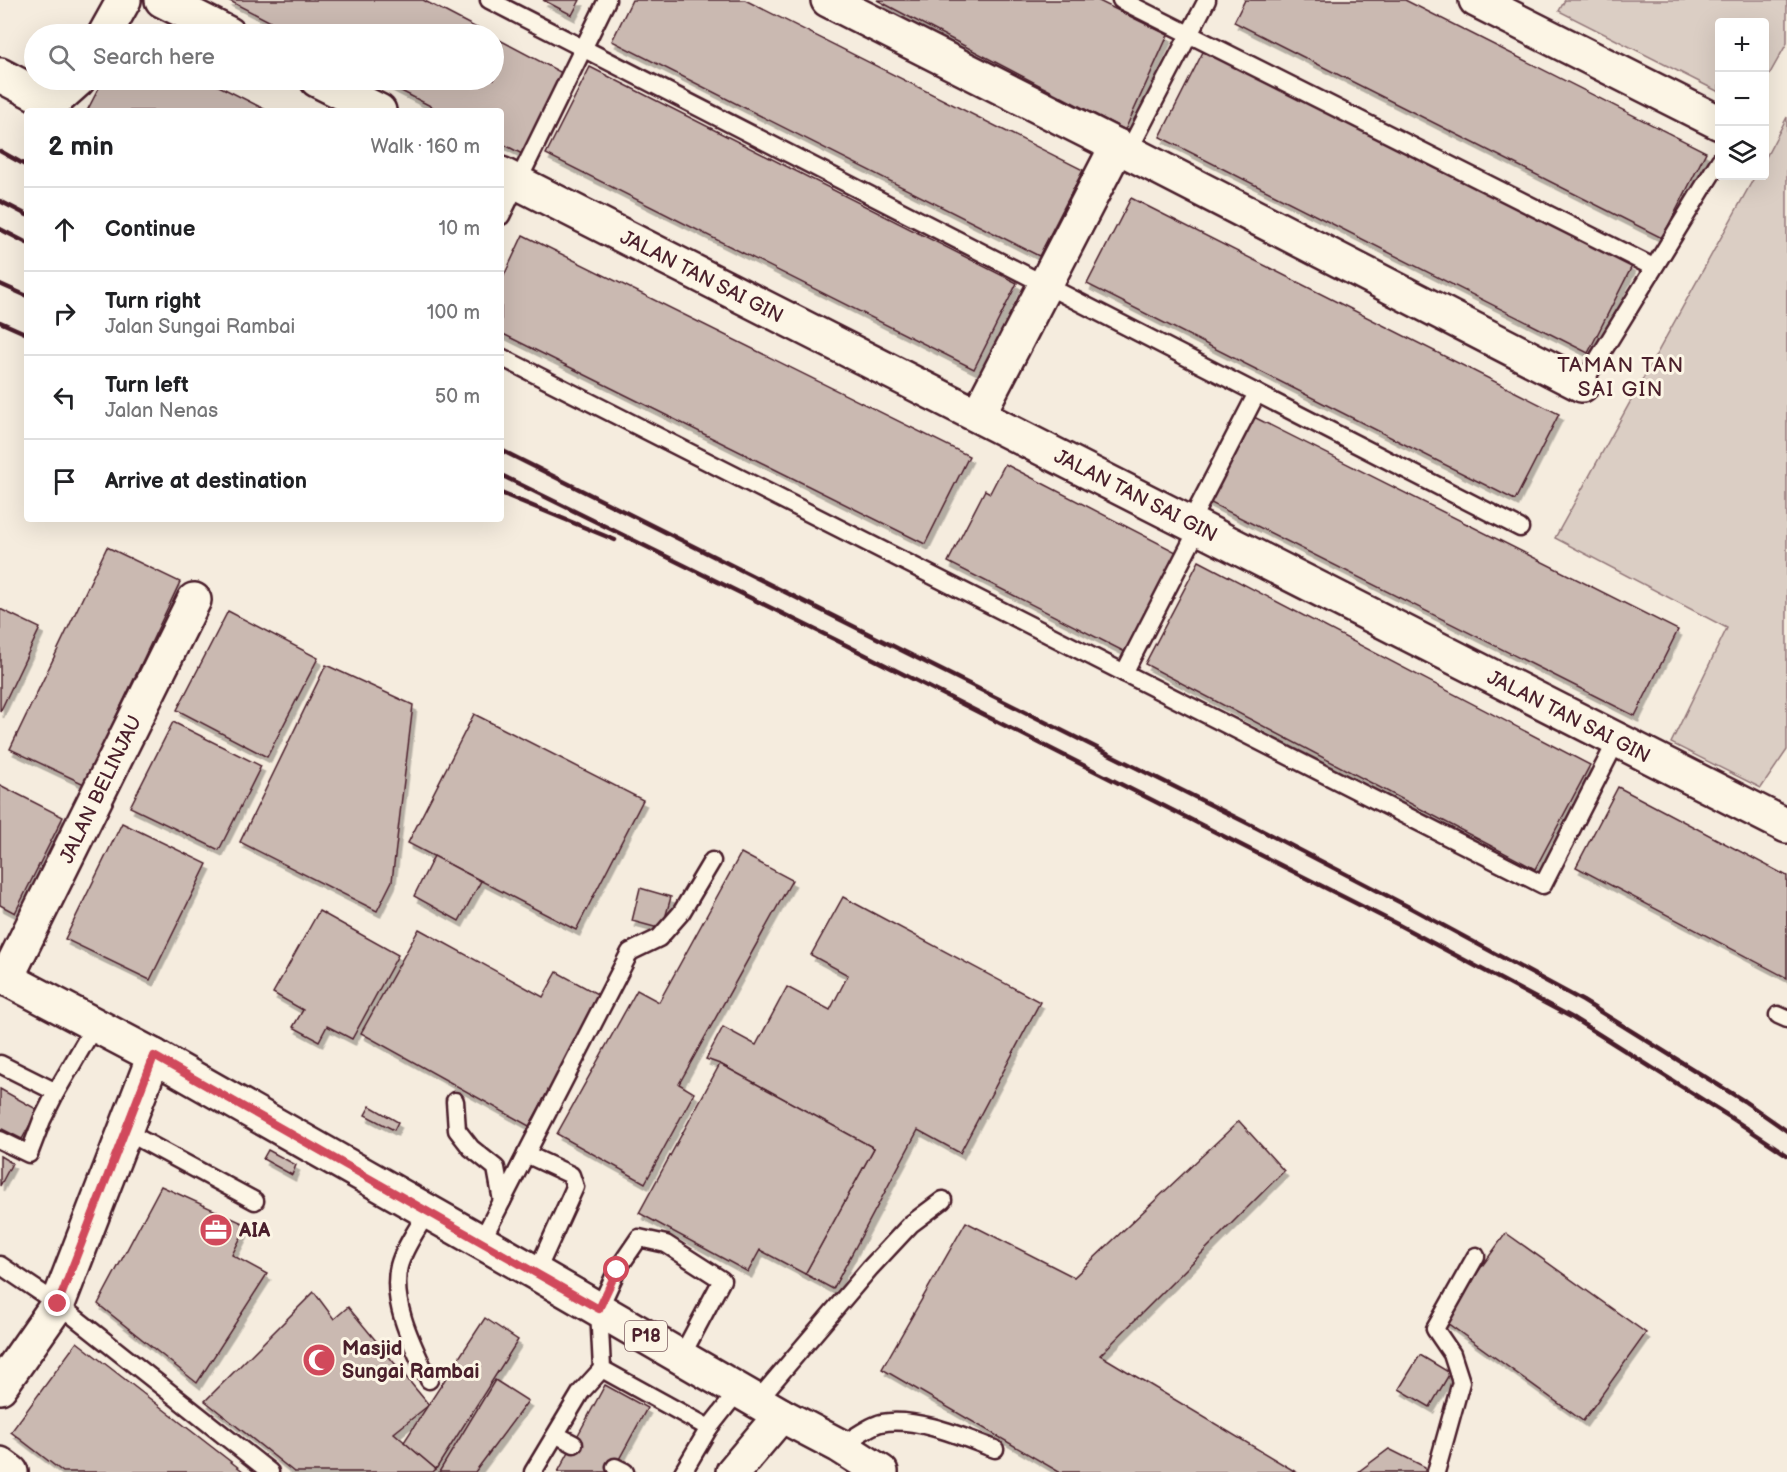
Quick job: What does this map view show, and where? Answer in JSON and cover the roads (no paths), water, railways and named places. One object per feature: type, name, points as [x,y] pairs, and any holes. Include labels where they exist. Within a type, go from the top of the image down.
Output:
[{"type":"street","points":[[111,24],[124,0]]},
{"type":"street","points":[[828,0],[1582,385]]},
{"type":"street","points":[[1476,0],[1715,121]]},
{"type":"street","points":[[176,3],[212,24]]},
{"type":"street","points":[[0,75],[24,87]]},
{"type":"street","points":[[30,90],[38,94],[69,95]]},
{"type":"street","points":[[337,90],[373,108]]},
{"type":"street","points":[[978,415],[1045,285],[1122,149]]},
{"type":"street","name":"JALAN TAN SAI GIN","points":[[509,178],[1617,740],[1782,813]]},
{"type":"street","name":"JALAN BELINJAU","points":[[3,977],[194,600]]},
{"type":"street","name":"P18","points":[[3,977],[154,1056],[862,1459],[898,1472]]},
{"type":"street","points":[[0,1387],[58,1304],[154,1056]]},
{"type":"street","points":[[733,1472],[759,1402]]},
{"type":"street","points":[[0,1464],[11,1472]]},
{"type":"lane","points":[[489,0],[1520,528]]},
{"type":"lane","points":[[504,202],[509,178],[584,47],[607,0]]},
{"type":"lane","points":[[1121,0],[1653,267]]},
{"type":"lane","points":[[1122,149],[1207,0]]},
{"type":"lane","points":[[1582,385],[1715,166]]},
{"type":"lane","points":[[504,359],[1543,885],[1617,740]]},
{"type":"lane","points":[[1124,673],[1257,393]]},
{"type":"lane","points":[[481,1242],[630,952],[659,938],[681,913],[712,861]]},
{"type":"lane","points":[[0,1140],[29,1154],[56,1092],[95,1025]]},
{"type":"lane","points":[[0,1064],[56,1092]]},
{"type":"lane","points":[[455,1101],[457,1130],[471,1148],[496,1168],[502,1201]]},
{"type":"lane","points":[[125,1131],[255,1201]]},
{"type":"lane","points":[[526,1154],[545,1161],[571,1176],[575,1187],[536,1273]]},
{"type":"lane","points":[[683,1472],[710,1428],[759,1402],[870,1268],[911,1224],[943,1200]]},
{"type":"lane","points":[[427,1212],[399,1266],[397,1283],[405,1329],[429,1380]]},
{"type":"lane","points":[[533,1472],[581,1392],[602,1369],[599,1309],[617,1270],[639,1238],[666,1244],[722,1280],[681,1357]]},
{"type":"lane","points":[[1436,1472],[1461,1382],[1452,1354],[1435,1329],[1476,1256]]},
{"type":"lane","points":[[0,1265],[58,1304],[270,1472]]},
{"type":"lane","points":[[602,1369],[710,1428]]},
{"type":"lane","points":[[862,1459],[880,1423],[906,1422],[933,1428],[995,1449]]},
{"type":"lane","points":[[557,1435],[574,1444]]},
{"type":"railway","points":[[0,151],[24,164]]},
{"type":"railway","points":[[0,201],[24,213]]},
{"type":"railway","points":[[0,229],[24,241]]},
{"type":"railway","points":[[0,284],[24,295]]},
{"type":"railway","points":[[0,322],[24,333]]},
{"type":"railway","points":[[504,452],[1257,828],[1409,907],[1583,1001],[1744,1101],[1787,1131]]},
{"type":"railway","points":[[504,476],[834,639],[1397,924],[1573,1018],[1787,1155]]},
{"type":"railway","points":[[504,494],[615,540]]},
{"type":"place","name":"AIA","points":[[216,1230]]},
{"type":"place","name":"Masjid Sungai Rambai","points":[[319,1360]]},
{"type":"district","name":"TAMAN TAN SAI GIN","points":[[1621,377]]}]
